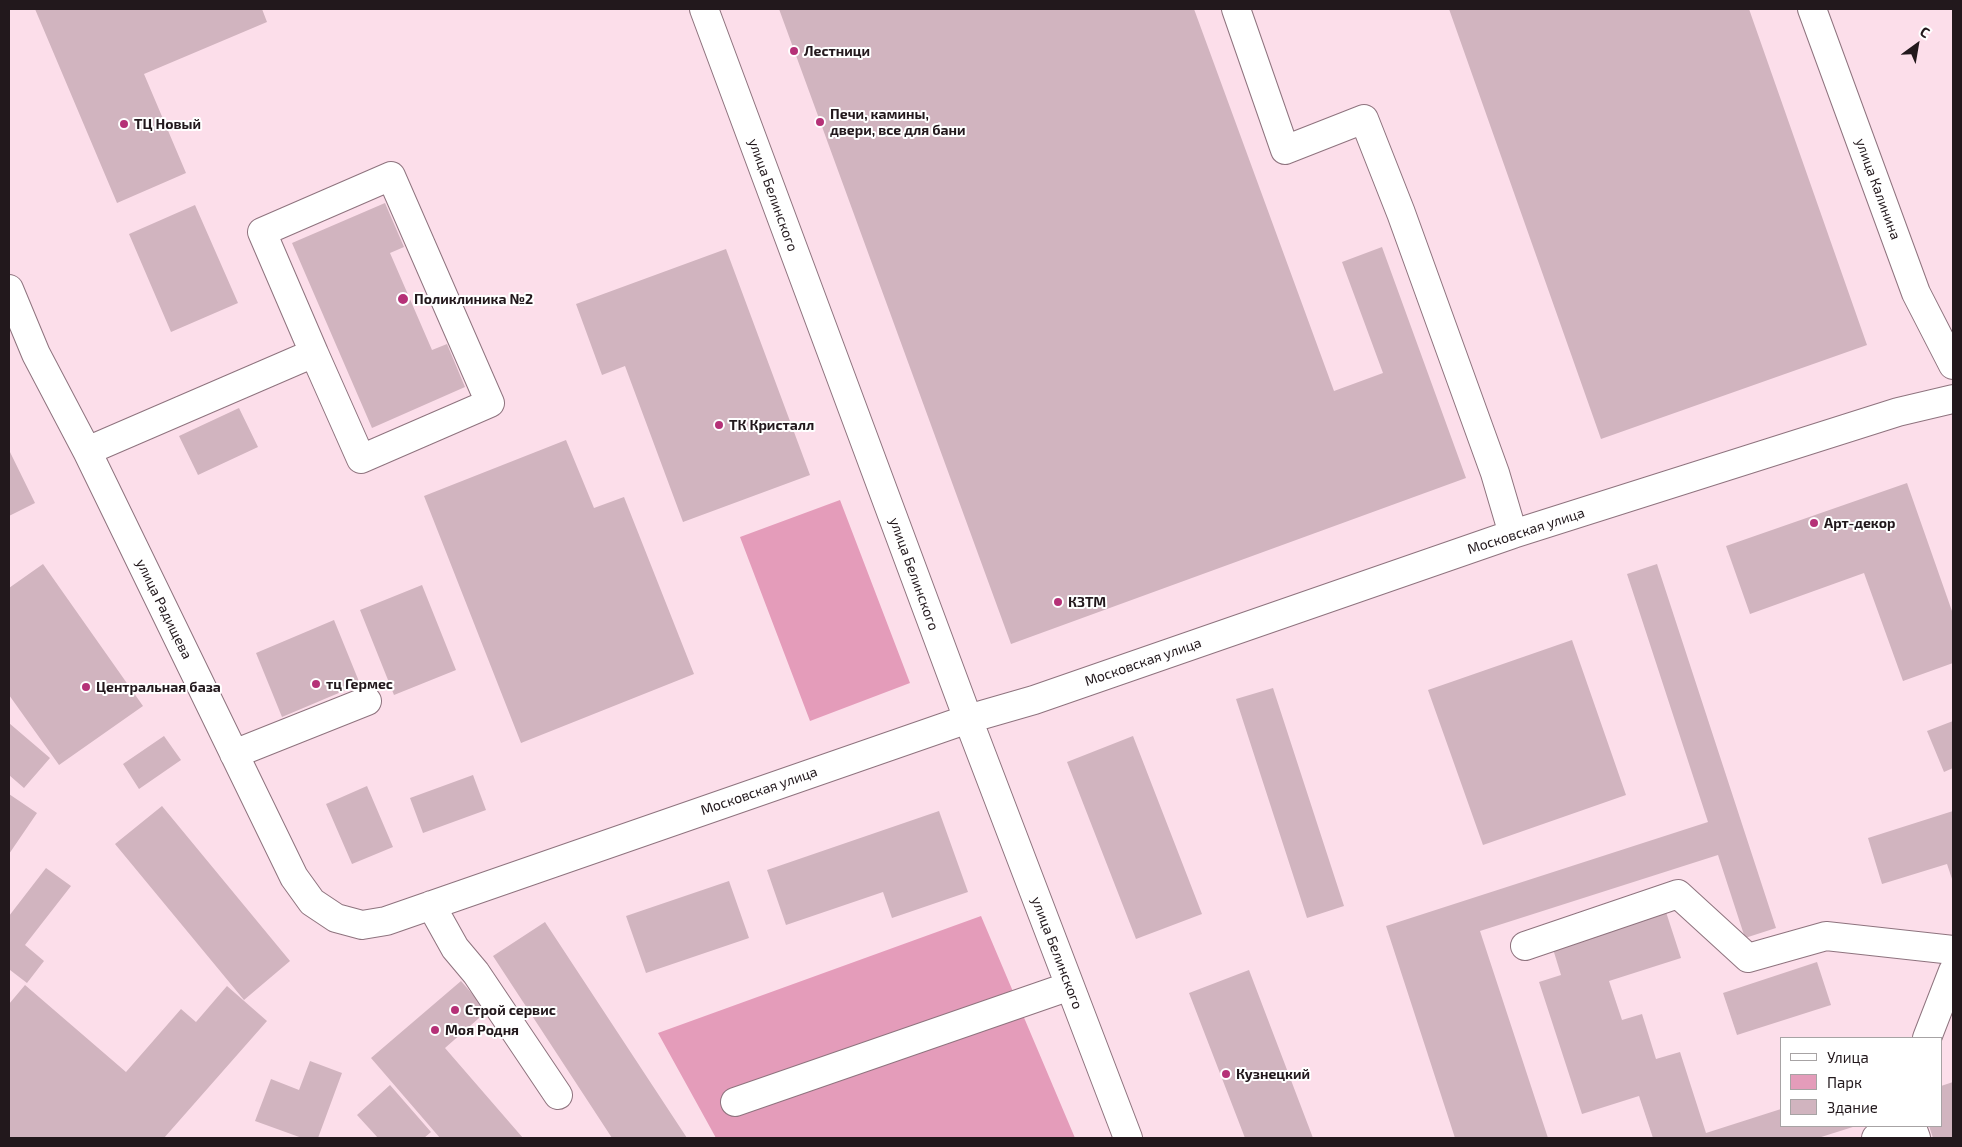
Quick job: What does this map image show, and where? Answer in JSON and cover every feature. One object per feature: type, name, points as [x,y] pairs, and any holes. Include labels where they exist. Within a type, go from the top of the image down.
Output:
[{"type":"street","name":"улица Белинского","points":[[704,9],[968,719],[1128,1138]]},
{"type":"street","points":[[1236,9],[1285,150],[1364,119],[1401,214],[1488,454],[1513,534]]},
{"type":"street","name":"улица Калинина","points":[[1812,9],[1916,293],[1953,365]]},
{"type":"street","points":[[391,176],[490,403],[361,459],[314,352],[262,232],[391,176]]},
{"type":"street","name":"улица Радищева","points":[[9,289],[36,354],[87,451],[294,877],[312,902],[336,918]]},
{"type":"street","points":[[87,451],[314,352]]},
{"type":"street","name":"Московская улица","points":[[336,918],[362,925],[386,921],[968,719],[1034,700],[1513,534],[1898,412],[1953,399]]},
{"type":"street","points":[[234,754],[367,701]]},
{"type":"street","points":[[1525,946],[1678,894],[1748,958],[1826,936],[1953,950]]},
{"type":"street","points":[[431,905],[455,948],[476,973],[558,1095]]},
{"type":"street","points":[[1927,1037],[1953,971]]},
{"type":"street","points":[[735,1102],[1070,986]]},
{"type":"street","points":[[1876,1138],[1914,1130]]},
{"type":"green space","points":[[840,500],[910,683],[810,721],[740,537]]},
{"type":"green space","points":[[981,916],[1075,1138],[716,1138],[658,1033]]},
{"type":"building","name":"ТЦ Новый","points":[[35,9],[262,9],[267,22],[144,74],[186,173],[117,203]]},
{"type":"building","points":[[779,9],[1194,9],[1334,391],[1383,373],[1342,262],[1382,247],[1466,478],[1011,644]]},
{"type":"building","points":[[1449,9],[1749,9],[1867,345],[1601,439]]},
{"type":"building","points":[[385,203],[404,247],[390,253],[432,350],[447,344],[465,387],[372,428],[292,243]]},
{"type":"building","points":[[195,205],[238,303],[171,332],[129,234]]},
{"type":"building","name":"ТК Кристалл","points":[[726,249],[810,475],[683,522],[625,366],[602,375],[576,304]]},
{"type":"building","points":[[239,408],[258,447],[198,475],[179,436]]},
{"type":"building","points":[[566,440],[594,508],[624,497],[694,674],[521,743],[424,496]]},
{"type":"building","points":[[9,450],[35,503],[9,516]]},
{"type":"building","points":[[1907,483],[1953,614],[1953,663],[1903,681],[1864,573],[1750,614],[1726,546]]},
{"type":"building","points":[[43,564],[143,706],[59,765],[9,695],[9,588]]},
{"type":"building","points":[[1657,564],[1776,928],[1745,938],[1718,855],[1480,931],[1548,1138],[1455,1138],[1386,926],[1708,822],[1627,574]]},
{"type":"building","points":[[422,585],[456,670],[394,695],[360,610]]},
{"type":"building","points":[[334,620],[360,684],[282,717],[256,653]]},
{"type":"building","points":[[1572,640],[1626,795],[1483,845],[1428,690]]},
{"type":"building","points":[[1273,688],[1344,906],[1307,918],[1236,699]]},
{"type":"building","points":[[1953,721],[1953,768],[1944,772],[1927,731]]},
{"type":"building","points":[[9,723],[50,758],[24,788],[9,775]]},
{"type":"building","points":[[164,736],[181,760],[139,789],[123,764]]},
{"type":"building","points":[[1133,736],[1202,914],[1136,939],[1067,762]]},
{"type":"building","points":[[473,775],[486,810],[423,833],[410,798]]},
{"type":"building","points":[[367,786],[393,847],[352,864],[326,804]]},
{"type":"building","points":[[9,794],[37,813],[9,854]]},
{"type":"building","points":[[162,806],[290,961],[244,1000],[115,844]]},
{"type":"building","points":[[939,811],[968,892],[892,918],[883,892],[786,925],[767,870]]},
{"type":"building","points":[[1953,811],[1953,882],[1947,864],[1882,884],[1868,838]]},
{"type":"building","points":[[46,868],[71,886],[25,945],[44,961],[27,983],[10,970],[9,972],[9,916]]},
{"type":"building","points":[[729,881],[749,938],[646,973],[626,916]]},
{"type":"building","points":[[1666,912],[1681,958],[1609,981],[1622,1020],[1642,1014],[1656,1059],[1680,1052],[1706,1133],[1780,1109],[1780,1127],[1853,1127],[1818,1138],[1653,1138],[1639,1096],[1582,1114],[1539,982],[1561,975],[1553,949]]},
{"type":"building","points":[[545,922],[687,1138],[612,1138],[493,956]]},
{"type":"building","points":[[1817,962],[1831,1005],[1737,1035],[1723,993]]},
{"type":"building","points":[[1249,970],[1313,1138],[1245,1138],[1189,993]]},
{"type":"building","points":[[461,981],[487,1011],[445,1048],[523,1138],[440,1138],[371,1058]]},
{"type":"building","points":[[25,985],[126,1072],[181,1009],[196,1022],[227,986],[267,1021],[164,1138],[9,1138],[9,1004]]},
{"type":"building","points":[[310,1061],[342,1073],[318,1138],[302,1138],[255,1121],[271,1079],[299,1090]]},
{"type":"building","points":[[1953,1082],[1953,1138],[1933,1138],[1929,1127],[1942,1127],[1942,1086]]},
{"type":"building","points":[[390,1085],[431,1132],[424,1138],[378,1138],[357,1115]]},
{"type":"place","name":"Лестници","points":[[794,51]]},
{"type":"place","name":"Печи, камины, двери, все для бани","points":[[820,122]]},
{"type":"place","name":"ТЦ Новый","points":[[124,124]]},
{"type":"place","name":"Поликлиника №2","points":[[403,299]]},
{"type":"place","name":"ТК Кристалл","points":[[719,425]]},
{"type":"place","name":"Арт-декор","points":[[1814,523]]},
{"type":"place","name":"КЗТМ","points":[[1058,602]]},
{"type":"place","name":"тц Гермес","points":[[316,684]]},
{"type":"place","name":"Центральная база","points":[[86,687]]},
{"type":"place","name":"Строй сервис","points":[[455,1010]]},
{"type":"place","name":"Моя Родня","points":[[435,1030]]},
{"type":"place","name":"Кузнецкий","points":[[1226,1074]]}]
